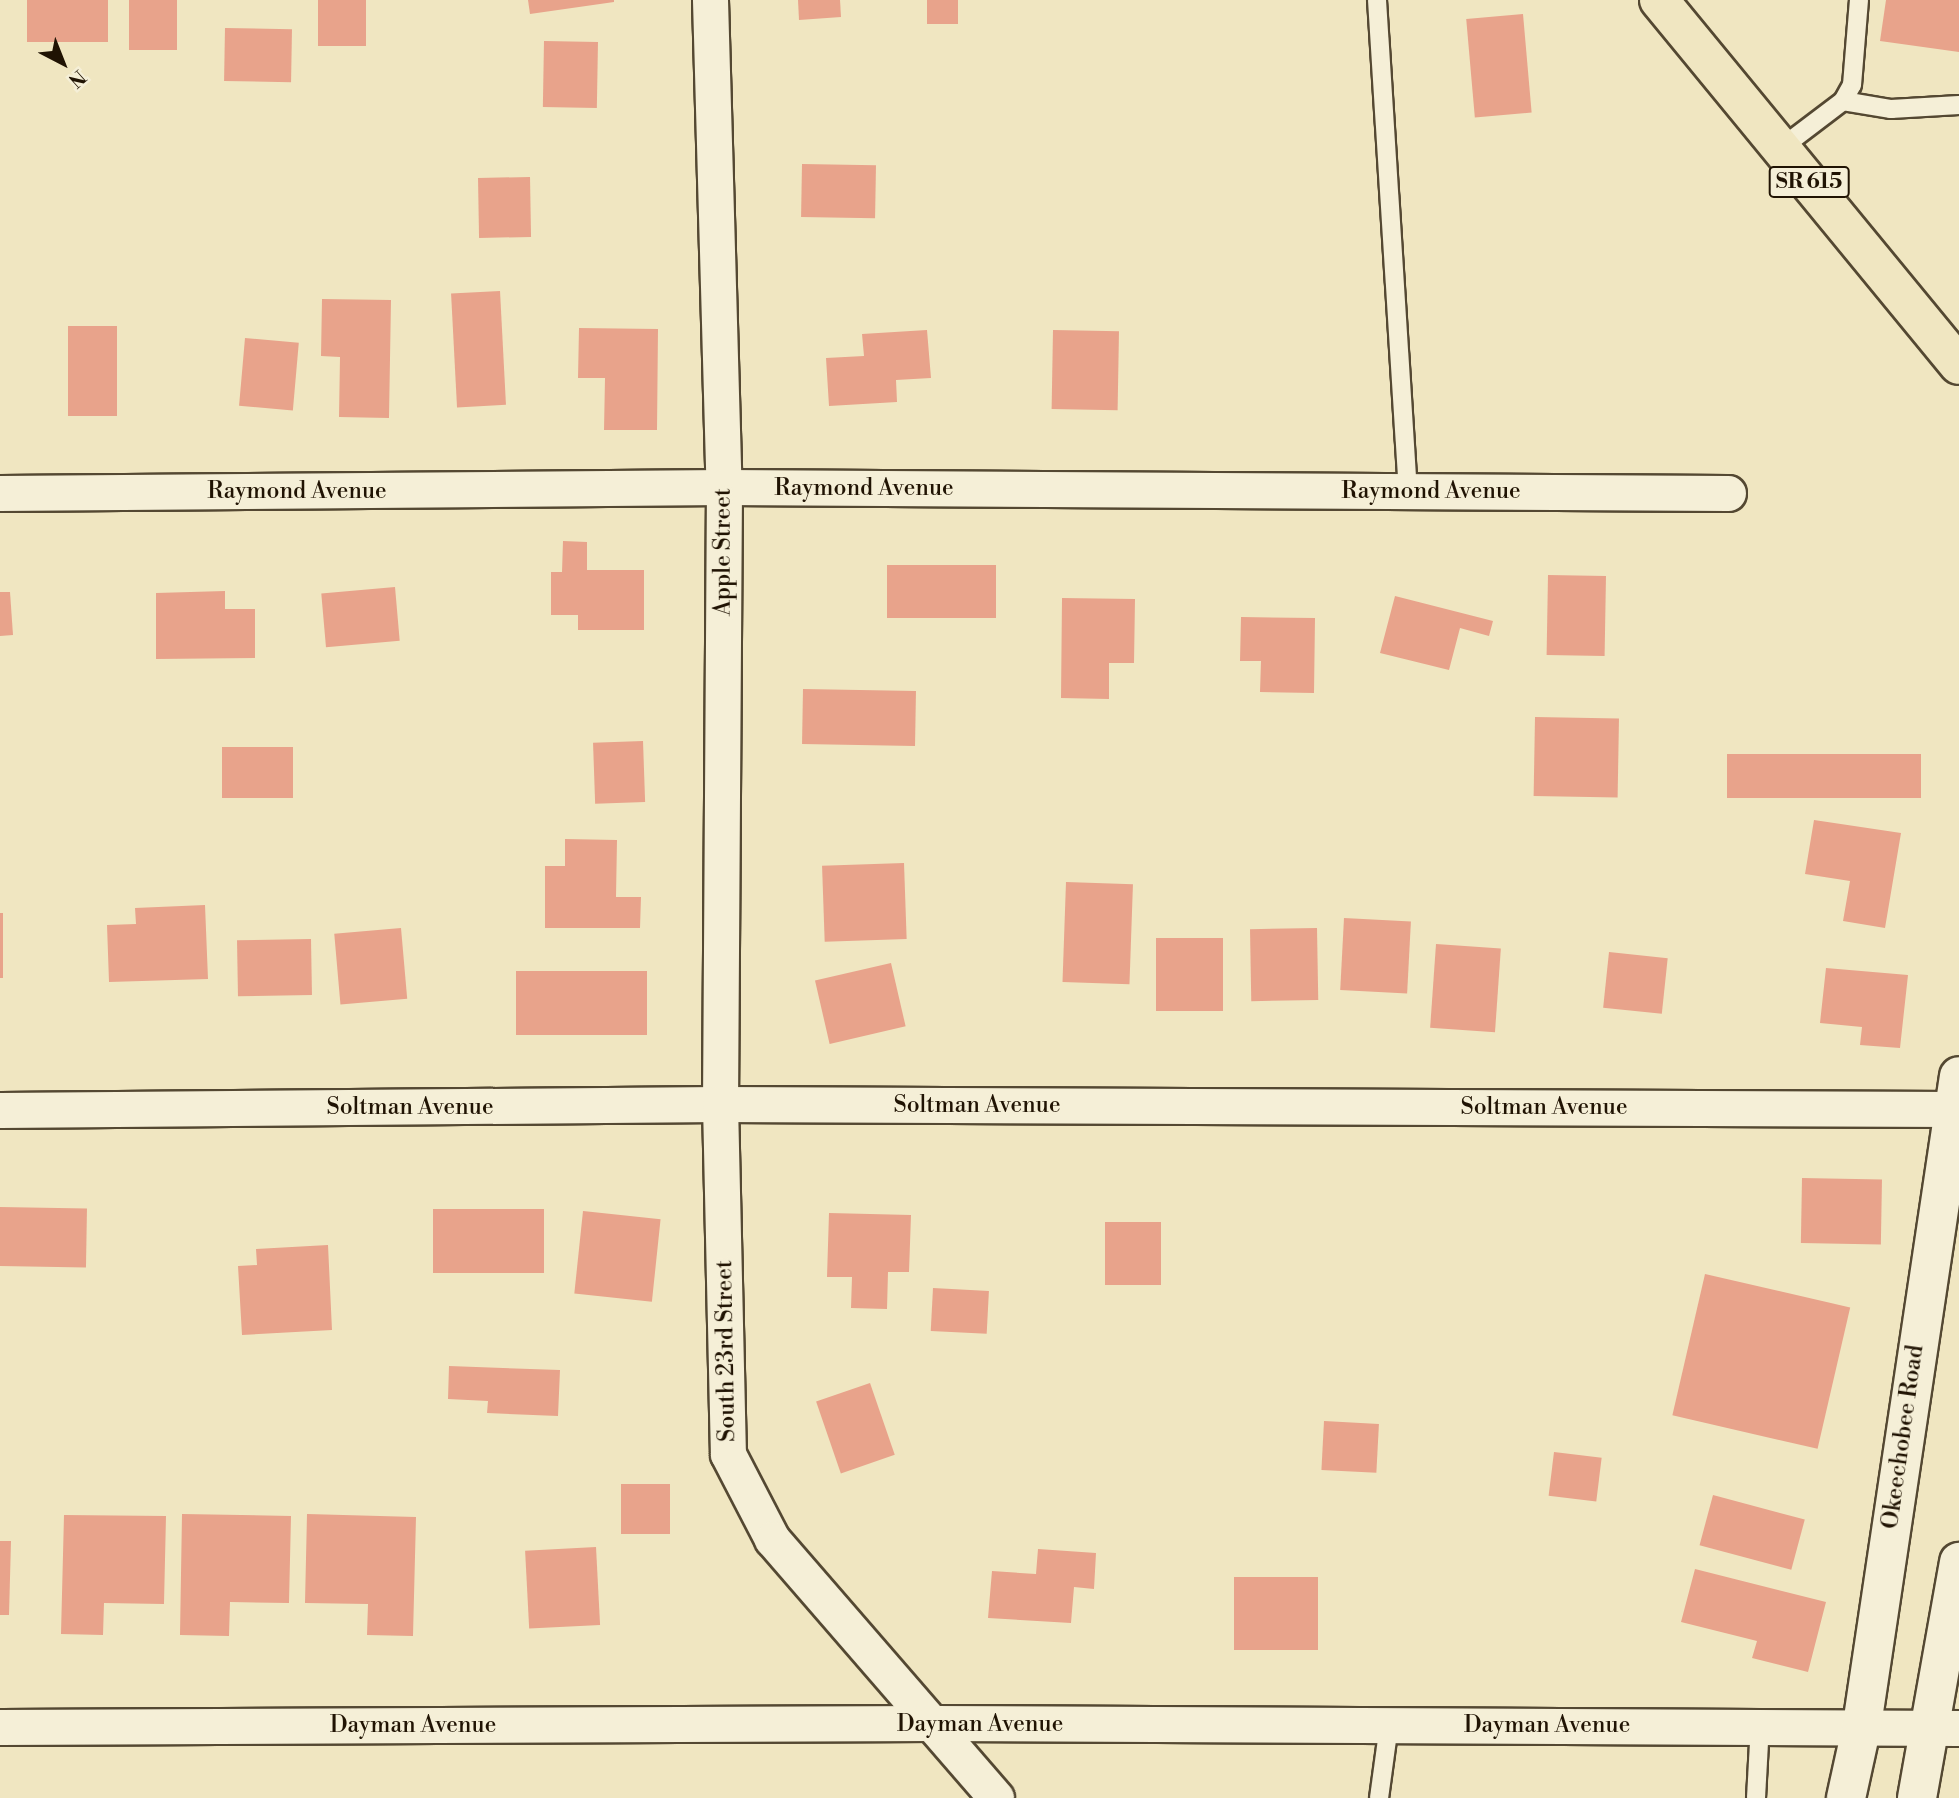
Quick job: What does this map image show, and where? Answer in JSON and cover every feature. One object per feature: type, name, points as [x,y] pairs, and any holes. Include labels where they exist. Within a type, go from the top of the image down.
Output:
[{"type":"main road","name":"SR 615","points":[[1659,0],[1959,365]]},
{"type":"main road","name":"Okeechobee Road","points":[[1846,1798],[1862,1726],[1956,1092]]},
{"type":"main road","points":[[1917,1798],[1943,1728],[1959,1562]]},
{"type":"street","name":"Apple Street","points":[[710,0],[724,488],[720,1104]]},
{"type":"street","name":"Raymond Avenue","points":[[0,493],[724,488],[1728,493]]},
{"type":"street","name":"Soltman Avenue","points":[[0,1110],[1956,1092]]},
{"type":"street","name":"South 23rd Street","points":[[720,1104],[728,1454],[772,1539],[996,1798]]},
{"type":"street","name":"Dayman Avenue","points":[[0,1727],[932,1723],[1943,1728]]},
{"type":"lane","points":[[1377,0],[1408,491]]},
{"type":"lane","points":[[1781,148],[1843,101],[1852,85],[1859,0]]},
{"type":"lane","points":[[1843,101],[1891,109],[1959,105]]},
{"type":"lane","points":[[1379,1798],[1389,1725]]},
{"type":"lane","points":[[1756,1798],[1760,1725]]},
{"type":"building","points":[[27,0],[108,0],[108,42],[27,42]]},
{"type":"building","points":[[129,0],[177,0],[177,50],[129,50]]},
{"type":"building","points":[[318,0],[366,0],[366,46],[318,46]]},
{"type":"building","points":[[528,0],[614,0],[614,2],[530,14]]},
{"type":"building","points":[[798,0],[840,0],[841,17],[799,20]]},
{"type":"building","points":[[927,0],[958,0],[958,24],[927,24]]},
{"type":"building","points":[[1886,0],[1959,0],[1959,52],[1880,41]]},
{"type":"building","points":[[1523,14],[1532,113],[1475,118],[1466,19]]},
{"type":"building","points":[[225,28],[292,29],[291,82],[224,81]]},
{"type":"building","points":[[544,41],[598,42],[597,108],[543,107]]},
{"type":"building","points":[[802,164],[876,165],[875,218],[801,217]]},
{"type":"building","points":[[530,177],[531,237],[479,238],[478,178]]},
{"type":"building","points":[[500,291],[506,405],[457,407],[451,294]]},
{"type":"building","points":[[322,299],[391,300],[389,418],[339,417],[340,357],[321,356]]},
{"type":"building","points":[[68,326],[117,326],[117,416],[68,416]]},
{"type":"building","points":[[579,328],[658,329],[657,430],[604,430],[605,378],[578,378]]},
{"type":"building","points":[[927,330],[931,378],[896,380],[897,402],[829,406],[826,358],[864,356],[862,334]]},
{"type":"building","points":[[1053,330],[1119,331],[1118,410],[1052,409]]},
{"type":"building","points":[[245,338],[299,343],[293,410],[239,406]]},
{"type":"building","points":[[563,541],[587,542],[587,570],[644,570],[644,630],[578,630],[578,615],[551,615],[551,572],[562,572]]},
{"type":"building","points":[[887,565],[996,565],[996,618],[887,618]]},
{"type":"building","points":[[1548,575],[1606,576],[1605,656],[1547,655]]},
{"type":"building","points":[[395,587],[400,641],[326,647],[321,593]]},
{"type":"building","points":[[225,591],[225,609],[255,609],[255,658],[156,659],[156,593]]},
{"type":"building","points":[[0,592],[10,592],[13,635],[0,636]]},
{"type":"building","points":[[1395,596],[1493,621],[1489,636],[1460,628],[1449,670],[1380,653]]},
{"type":"building","points":[[1062,598],[1135,599],[1134,663],[1109,663],[1109,699],[1061,698]]},
{"type":"building","points":[[1241,617],[1315,618],[1314,693],[1260,692],[1261,661],[1240,661]]},
{"type":"building","points":[[803,689],[916,691],[915,746],[802,744]]},
{"type":"building","points":[[1535,717],[1619,718],[1618,797],[1534,796]]},
{"type":"building","points":[[643,741],[645,802],[595,804],[593,743]]},
{"type":"building","points":[[222,747],[293,747],[293,798],[222,798]]},
{"type":"building","points":[[1727,754],[1921,754],[1921,798],[1727,798]]},
{"type":"building","points":[[1814,820],[1901,833],[1885,928],[1843,921],[1850,881],[1805,874]]},
{"type":"building","points":[[565,839],[617,840],[616,897],[641,897],[640,928],[545,928],[545,866],[565,866]]},
{"type":"building","points":[[904,863],[907,939],[825,942],[822,866]]},
{"type":"building","points":[[1066,882],[1133,884],[1129,984],[1063,982]]},
{"type":"building","points":[[205,905],[208,979],[109,982],[107,925],[136,924],[135,908]]},
{"type":"building","points":[[0,913],[3,913],[3,978],[0,978]]},
{"type":"building","points":[[1344,918],[1411,922],[1407,993],[1340,990]]},
{"type":"building","points":[[401,928],[407,999],[340,1005],[334,934]]},
{"type":"building","points":[[1317,928],[1318,1000],[1251,1001],[1250,929]]},
{"type":"building","points":[[1156,938],[1223,938],[1223,1011],[1156,1011]]},
{"type":"building","points":[[311,939],[312,995],[238,996],[237,940]]},
{"type":"building","points":[[1436,944],[1501,949],[1495,1032],[1430,1028]]},
{"type":"building","points":[[1609,952],[1668,958],[1662,1014],[1603,1008]]},
{"type":"building","points":[[891,963],[906,1026],[830,1044],[815,981]]},
{"type":"building","points":[[1826,968],[1908,975],[1900,1048],[1860,1045],[1862,1027],[1820,1023]]},
{"type":"building","points":[[516,971],[647,971],[647,1035],[516,1035]]},
{"type":"building","points":[[1802,1178],[1882,1179],[1881,1244],[1801,1243]]},
{"type":"building","points":[[0,1207],[87,1209],[86,1268],[0,1266]]},
{"type":"building","points":[[433,1209],[544,1209],[544,1273],[433,1273]]},
{"type":"building","points":[[583,1211],[661,1219],[652,1302],[574,1294]]},
{"type":"building","points":[[829,1213],[911,1215],[909,1272],[888,1272],[887,1309],[851,1308],[852,1277],[827,1277]]},
{"type":"building","points":[[1105,1222],[1161,1222],[1161,1285],[1105,1285]]},
{"type":"building","points":[[328,1245],[332,1330],[242,1335],[238,1266],[257,1265],[256,1249]]},
{"type":"building","points":[[1705,1274],[1850,1308],[1818,1449],[1672,1415]]},
{"type":"building","points":[[933,1288],[989,1291],[987,1334],[931,1331]]},
{"type":"building","points":[[449,1366],[560,1370],[558,1416],[487,1413],[488,1401],[448,1399]]},
{"type":"building","points":[[870,1383],[895,1455],[841,1473],[816,1402]]},
{"type":"building","points":[[1324,1421],[1379,1424],[1376,1473],[1321,1470]]},
{"type":"building","points":[[1554,1452],[1602,1458],[1596,1502],[1549,1496]]},
{"type":"building","points":[[621,1484],[670,1484],[670,1534],[621,1534]]},
{"type":"building","points":[[1713,1495],[1805,1520],[1791,1570],[1700,1545]]},
{"type":"building","points":[[182,1514],[291,1516],[289,1603],[230,1602],[229,1636],[180,1635]]},
{"type":"building","points":[[307,1514],[416,1517],[413,1636],[367,1635],[368,1604],[305,1603]]},
{"type":"building","points":[[64,1515],[166,1516],[164,1604],[104,1603],[103,1635],[61,1634]]},
{"type":"building","points":[[0,1541],[11,1541],[9,1615],[0,1615]]},
{"type":"building","points":[[596,1547],[600,1625],[529,1629],[525,1551]]},
{"type":"building","points":[[1038,1549],[1096,1553],[1094,1589],[1074,1587],[1071,1623],[988,1618],[992,1571],[1036,1574]]},
{"type":"building","points":[[1695,1569],[1826,1602],[1808,1672],[1752,1658],[1757,1641],[1681,1622]]},
{"type":"building","points":[[1234,1577],[1318,1577],[1318,1650],[1234,1650]]}]
